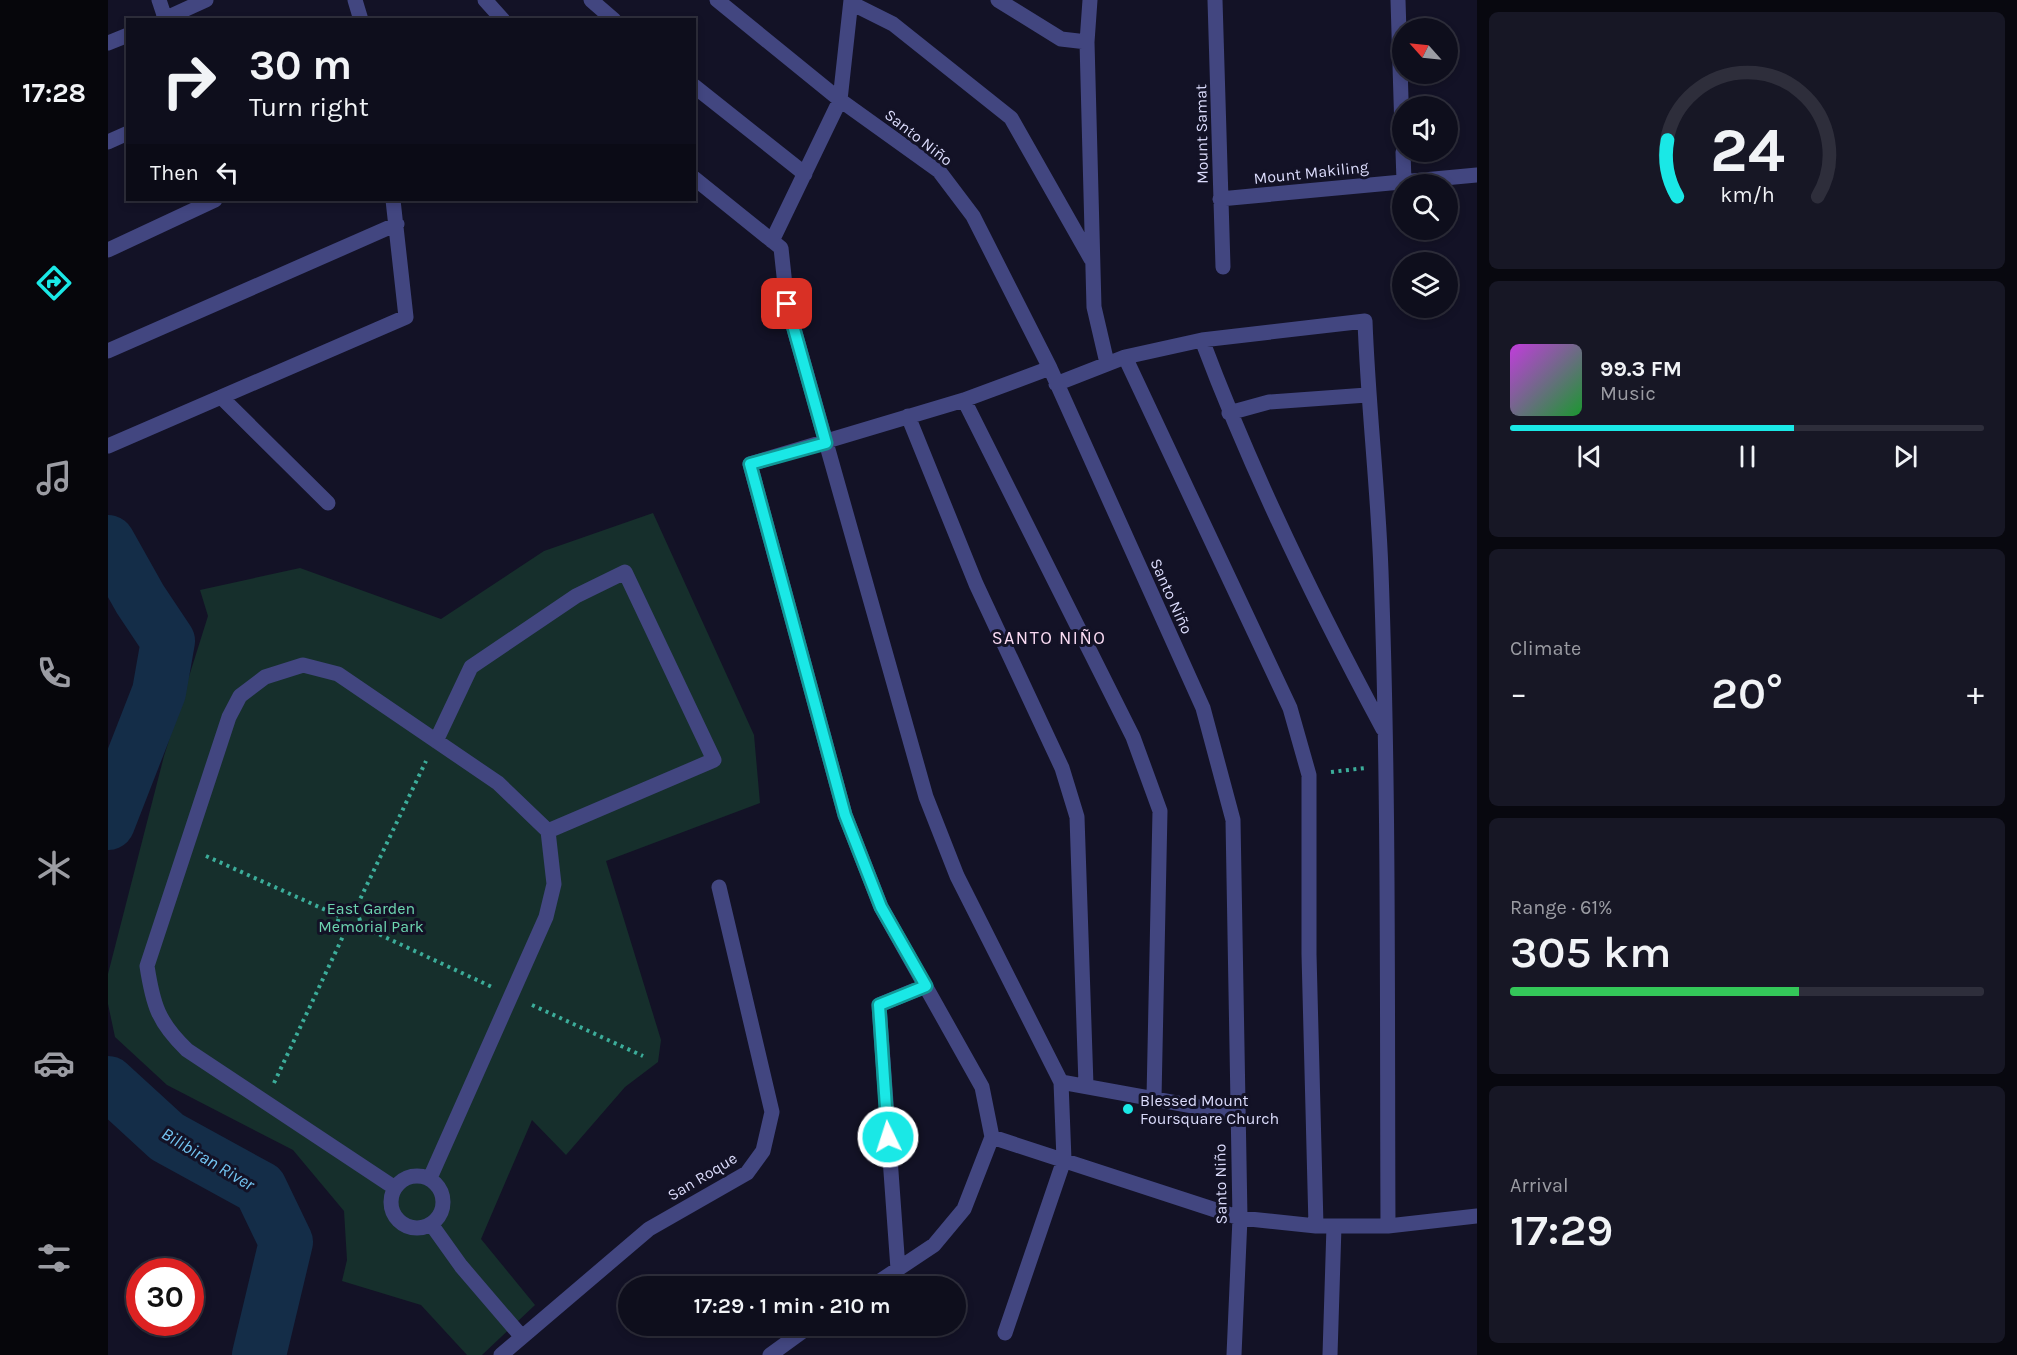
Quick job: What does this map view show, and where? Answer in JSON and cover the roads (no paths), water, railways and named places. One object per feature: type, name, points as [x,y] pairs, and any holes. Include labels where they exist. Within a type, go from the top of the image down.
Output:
[{"type":"street","points":[[159,0],[164,18]]},
{"type":"street","points":[[166,18],[206,0]]},
{"type":"street","points":[[355,0],[360,18]]},
{"type":"street","points":[[484,0],[501,18]]},
{"type":"street","points":[[591,0],[612,18]]},
{"type":"street","name":"Santo Niño","points":[[717,0],[840,100],[939,171],[973,216],[1050,368],[1203,708],[1233,820],[1240,1218],[1234,1355]]},
{"type":"street","points":[[998,0],[1061,39],[1087,42]]},
{"type":"street","points":[[1090,0],[1087,42],[1094,307],[1107,363]]},
{"type":"street","name":"Mount Samat","points":[[1215,0],[1223,267]]},
{"type":"street","points":[[1398,0],[1401,96]]},
{"type":"street","points":[[772,241],[840,100],[851,2],[893,24],[1011,118],[1092,261]]},
{"type":"street","points":[[108,43],[126,36]]},
{"type":"street","points":[[696,88],[805,174]]},
{"type":"street","points":[[108,142],[126,134]]},
{"type":"street","name":"Mount Makiling","points":[[1458,177],[1477,175]]},
{"type":"street","points":[[696,180],[781,249],[787,304],[926,797],[957,876],[1061,1082],[1064,1160],[1005,1333]]},
{"type":"street","name":"Mount Makiling","points":[[1220,200],[1392,182]]},
{"type":"street","points":[[108,250],[213,201]]},
{"type":"street","points":[[108,446],[406,317],[393,201]]},
{"type":"street","points":[[108,351],[397,224]]},
{"type":"street","points":[[1056,384],[1125,357],[1202,340],[1365,321],[1367,395],[1381,569],[1384,732],[1387,765],[1388,1226]]},
{"type":"street","points":[[1202,340],[1229,413],[1335,640],[1384,732]]},
{"type":"street","points":[[1125,357],[1290,708],[1309,775],[1309,954],[1316,1226]]},
{"type":"street","points":[[888,1276],[934,1245],[964,1209],[992,1137],[982,1087],[881,907],[845,815],[750,464],[964,400],[1050,368]]},
{"type":"street","points":[[1229,413],[1269,402],[1367,395]]},
{"type":"street","points":[[221,397],[328,503]]},
{"type":"street","points":[[964,400],[1133,737],[1160,811],[1154,1098]]},
{"type":"street","points":[[909,416],[976,584],[1062,768],[1077,817],[1086,1085]]},
{"type":"street","points":[[436,741],[471,668],[576,596],[625,572],[714,760],[548,831]]},
{"type":"street","points":[[395,1188],[187,1050],[167,1031],[158,1017],[147,966],[229,717],[240,696],[265,677],[303,665],[338,674],[498,783],[548,831],[555,884],[546,917],[430,1178]]},
{"type":"street","name":"San Roque","points":[[501,1355],[649,1229],[747,1173],[763,1151],[772,1112],[719,886]]},
{"type":"street","points":[[898,1269],[879,1005],[926,986]]},
{"type":"street","points":[[1061,1082],[1237,1114]]},
{"type":"street","points":[[992,1137],[1240,1218],[1316,1226],[1388,1226],[1477,1216]]},
{"type":"street","points":[[417,1175],[430,1178],[442,1191],[443,1210],[431,1224],[420,1228],[409,1227],[399,1220],[393,1211],[391,1199],[395,1188],[404,1179],[417,1175]]},
{"type":"street","points":[[431,1224],[461,1266],[521,1336]]},
{"type":"street","points":[[1330,1355],[1334,1226]]},
{"type":"street","points":[[770,1355],[796,1336]]},
{"type":"waterway","name":"Bilibiran River","points":[[108,542],[140,599],[168,641],[159,692],[108,823]]},
{"type":"waterway","name":"Bilibiran River","points":[[108,1083],[167,1137],[260,1188],[286,1242],[259,1355]]},
{"type":"place","name":"Blessed Mount Foursquare Church","points":[[1128,1109]]},
{"type":"district","name":"SANTO NIÑO","points":[[1049,638]]},
{"type":"park label","name":"East Garden Memorial Park","points":[[371,917]]}]
